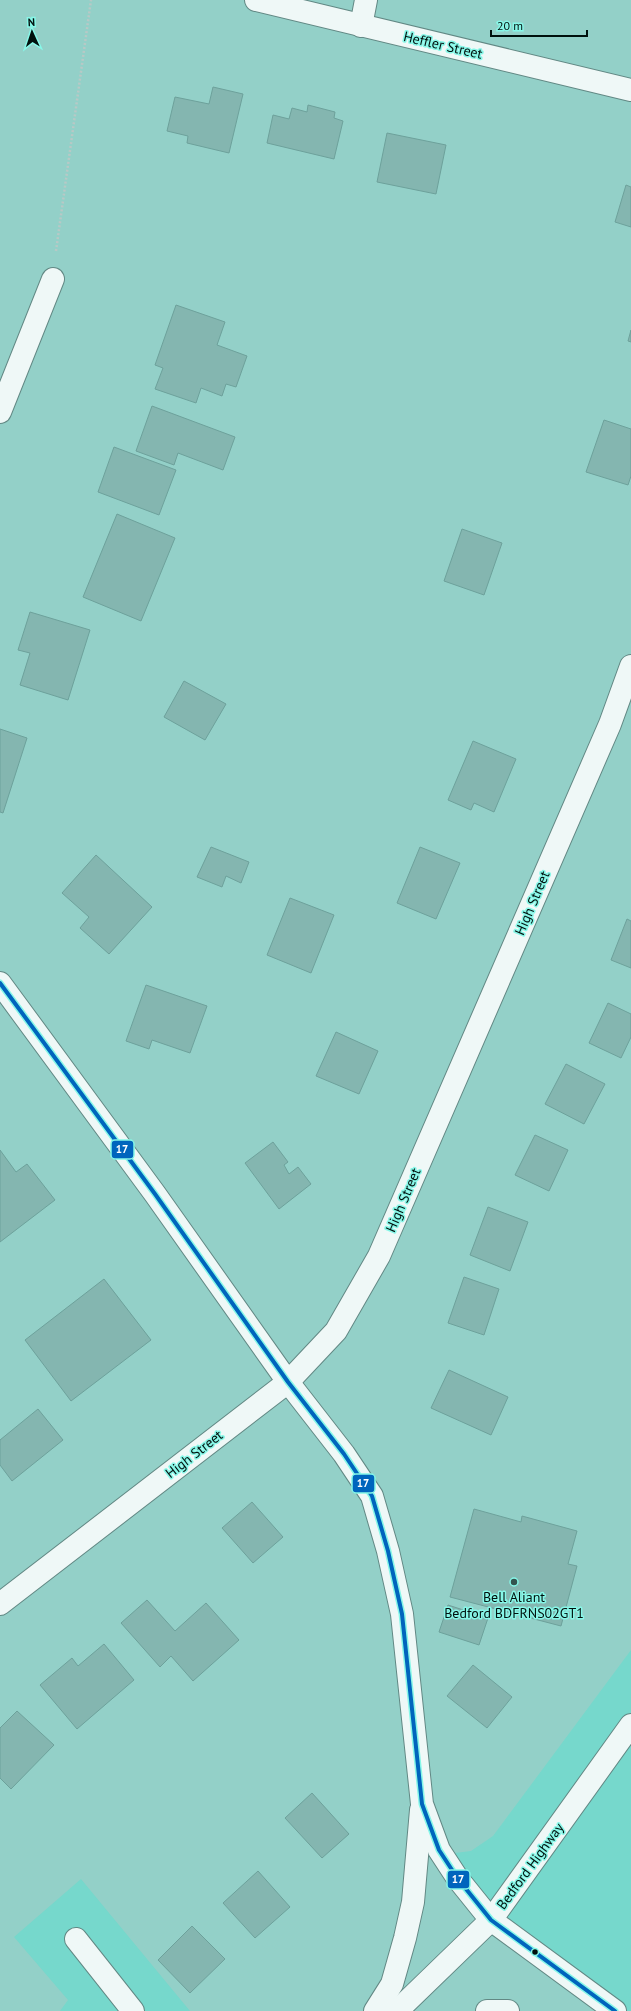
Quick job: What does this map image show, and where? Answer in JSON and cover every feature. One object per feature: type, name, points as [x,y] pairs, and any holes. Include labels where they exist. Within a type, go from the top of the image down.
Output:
[{"type":"street","name":"Heffler Street","points":[[256,0],[631,90]]},
{"type":"street","points":[[361,26],[366,0]]},
{"type":"street","points":[[0,412],[53,278]]},
{"type":"street","name":"High Street","points":[[0,1604],[288,1382],[336,1331],[379,1256],[607,732],[631,666]]},
{"type":"street","points":[[0,983],[155,1194],[288,1382],[344,1454],[372,1496],[388,1551],[402,1614],[422,1804],[413,1902],[405,1938],[392,1984],[375,2011]]},
{"type":"street","name":"Bedford Highway","points":[[397,2011],[491,1920],[631,1725]]},
{"type":"street","points":[[422,1804],[439,1850],[458,1879],[491,1920],[615,2011]]},
{"type":"street","points":[[76,1940],[133,2011]]},
{"type":"street","points":[[487,2011],[508,2011]]},
{"type":"path","points":[[53,278],[91,0]]},
{"type":"shaded area","points":[[631,1650],[631,2011],[600,2011],[431,1856],[471,1851],[493,1836]]},
{"type":"shaded area","points":[[81,1879],[190,2011],[60,2011],[68,2000],[14,1937]]},
{"type":"building","points":[[213,87],[243,94],[229,153],[187,143],[188,136],[167,131],[175,97],[209,104]]},
{"type":"building","points":[[308,105],[335,112],[334,118],[343,121],[334,159],[267,143],[273,115],[289,119],[292,108],[307,112]]},
{"type":"building","points":[[387,133],[446,145],[436,194],[377,182]]},
{"type":"building","points":[[626,185],[631,187],[631,227],[615,222]]},
{"type":"building","points":[[176,305],[225,322],[217,345],[247,356],[236,387],[226,384],[222,396],[201,388],[196,403],[155,389],[163,368],[155,365]]},
{"type":"building","points":[[631,330],[631,342],[628,341]]},
{"type":"building","points":[[152,406],[235,437],[223,470],[178,453],[174,465],[136,451]]},
{"type":"building","points":[[604,420],[631,429],[631,476],[628,485],[586,472]]},
{"type":"building","points":[[114,447],[176,470],[159,515],[98,492]]},
{"type":"building","points":[[117,514],[175,538],[141,621],[83,597]]},
{"type":"building","points":[[462,529],[502,543],[484,595],[444,581]]},
{"type":"building","points":[[30,612],[90,630],[68,700],[20,685],[30,653],[18,650]]},
{"type":"building","points":[[184,681],[226,704],[205,740],[164,717]]},
{"type":"building","points":[[0,729],[27,738],[3,813],[0,812]]},
{"type":"building","points":[[473,741],[516,759],[494,812],[474,803],[471,810],[448,800]]},
{"type":"building","points":[[211,847],[249,862],[241,883],[226,876],[222,887],[197,877]]},
{"type":"building","points":[[420,847],[460,863],[436,919],[397,903]]},
{"type":"building","points":[[96,855],[152,907],[109,954],[80,928],[89,917],[62,893]]},
{"type":"building","points":[[290,898],[334,915],[311,973],[267,955]]},
{"type":"building","points":[[627,919],[631,921],[631,968],[611,960]]},
{"type":"building","points":[[146,985],[207,1006],[190,1053],[152,1040],[149,1049],[126,1041]]},
{"type":"building","points":[[608,1003],[631,1014],[631,1037],[621,1058],[589,1043]]},
{"type":"building","points":[[336,1032],[378,1051],[359,1094],[316,1076]]},
{"type":"building","points":[[566,1064],[605,1084],[584,1124],[545,1104]]},
{"type":"building","points":[[535,1135],[568,1150],[549,1191],[515,1175]]},
{"type":"building","points":[[273,1142],[288,1162],[284,1165],[289,1174],[298,1167],[311,1184],[279,1209],[245,1163]]},
{"type":"building","points":[[0,1150],[16,1172],[27,1164],[55,1200],[0,1242]]},
{"type":"building","points":[[488,1207],[528,1222],[510,1271],[470,1255]]},
{"type":"building","points":[[464,1277],[499,1289],[484,1335],[448,1323]]},
{"type":"building","points":[[104,1279],[151,1340],[71,1401],[25,1340]]},
{"type":"building","points":[[449,1370],[508,1397],[491,1435],[431,1408]]},
{"type":"building","points":[[38,1409],[63,1440],[12,1481],[0,1465],[0,1440]]},
{"type":"building","points":[[252,1502],[283,1537],[253,1563],[222,1528]]},
{"type":"building","name":"Bell Aliant Bedford BDFRNS02GT1","points":[[474,1509],[521,1522],[522,1516],[577,1531],[568,1564],[577,1566],[561,1626],[450,1597]]},
{"type":"building","points":[[147,1600],[175,1631],[206,1603],[239,1640],[193,1681],[171,1656],[160,1667],[121,1623]]},
{"type":"building","points":[[448,1605],[488,1618],[479,1645],[439,1632]]},
{"type":"building","points":[[104,1644],[134,1680],[77,1729],[40,1685],[72,1658],[78,1666]]},
{"type":"building","points":[[473,1665],[512,1697],[487,1728],[447,1696]]},
{"type":"building","points":[[17,1711],[54,1745],[11,1789],[0,1778],[0,1728]]},
{"type":"building","points":[[312,1793],[349,1834],[322,1858],[285,1818]]},
{"type":"building","points":[[258,1871],[290,1907],[255,1938],[223,1903]]},
{"type":"building","points":[[192,1926],[225,1959],[190,1993],[158,1960]]},
{"type":"transit line","name":"17","points":[[0,983],[155,1194],[288,1382],[344,1454],[372,1496],[388,1551],[402,1614],[422,1804],[439,1850],[458,1879],[491,1920],[615,2011]]},
{"type":"place","name":"Bell Aliant Bedford BDFRNS02GT1","points":[[514,1582]]}]
